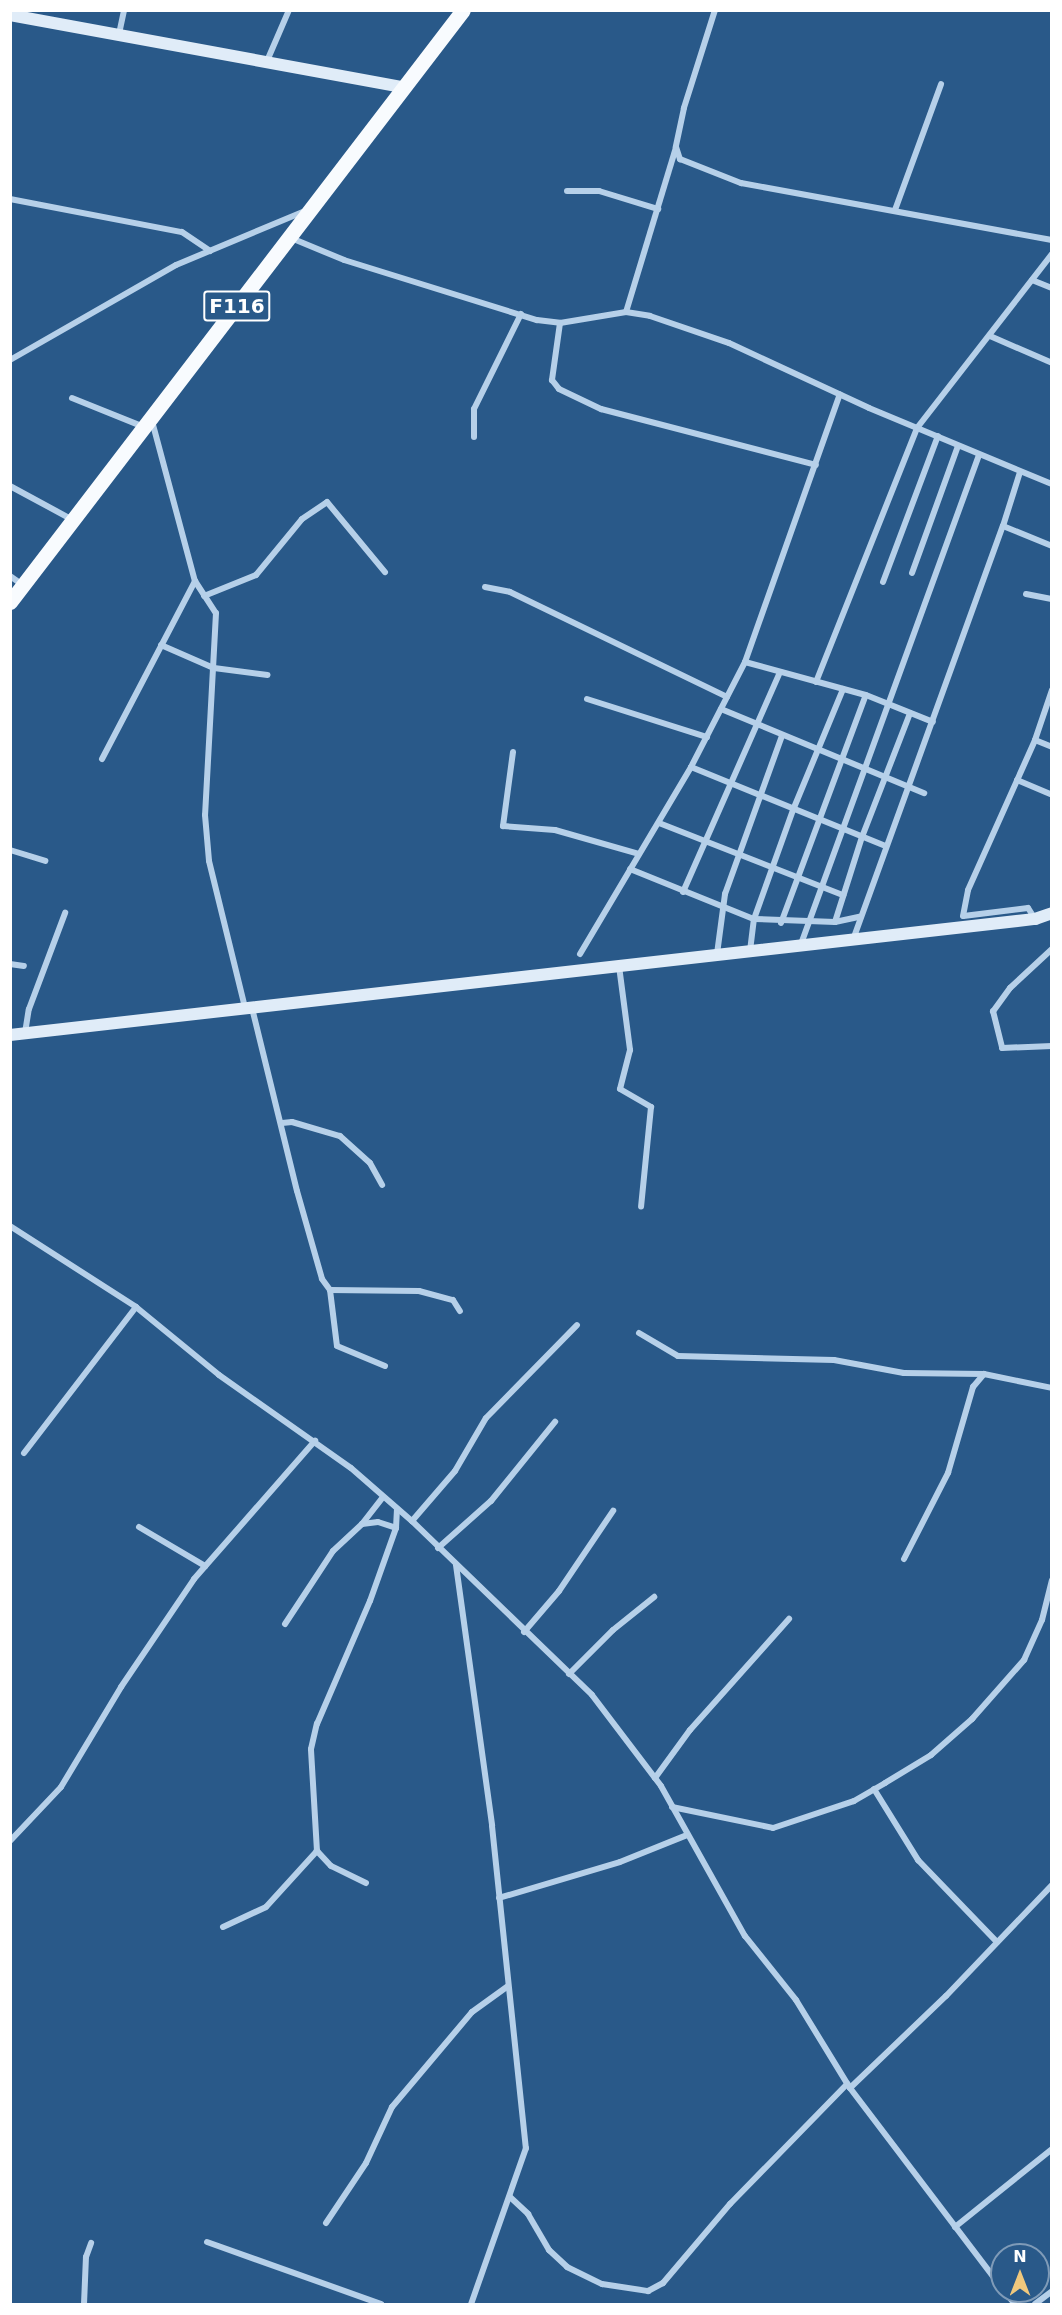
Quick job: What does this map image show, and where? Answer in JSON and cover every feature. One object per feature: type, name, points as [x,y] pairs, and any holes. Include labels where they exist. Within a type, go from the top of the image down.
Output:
[{"type":"main road","name":"F116","points":[[10,602],[17,581],[71,520],[147,423],[463,10]]},
{"type":"street","points":[[119,34],[124,10]]},
{"type":"street","points":[[267,61],[289,10]]},
{"type":"street","points":[[626,312],[715,10]]},
{"type":"street","points":[[10,15],[402,87]]},
{"type":"street","points":[[895,210],[941,84]]},
{"type":"street","points":[[676,147],[680,159],[741,183],[1052,240]]},
{"type":"street","points":[[567,191],[599,190],[658,209]]},
{"type":"street","points":[[10,199],[182,232],[210,251]]},
{"type":"street","points":[[10,360],[177,265],[309,209]]},
{"type":"street","points":[[290,237],[344,260],[521,314],[560,323],[626,312],[650,316],[729,343],[958,446],[1052,484]]},
{"type":"street","points":[[816,682],[917,428],[1052,254]]},
{"type":"street","points":[[1032,280],[1052,288]]},
{"type":"street","points":[[474,437],[474,409],[521,314]]},
{"type":"street","points":[[560,323],[552,380],[559,389],[601,409],[816,465]]},
{"type":"street","points":[[990,336],[1052,363]]},
{"type":"street","points":[[580,954],[691,767],[745,662],[840,394]]},
{"type":"street","points":[[72,398],[147,423],[195,581],[216,613],[214,668],[208,722],[205,815],[209,861],[282,1123],[322,1278],[330,1290],[337,1346],[385,1366]]},
{"type":"street","points":[[883,582],[938,436]]},
{"type":"street","points":[[912,573],[958,446]]},
{"type":"street","points":[[801,944],[806,922],[863,768],[890,704],[979,455]]},
{"type":"street","points":[[855,937],[859,917],[1004,526],[1020,472]]},
{"type":"street","points":[[10,486],[71,520]]},
{"type":"street","points":[[204,596],[256,575],[302,519],[327,502],[385,572]]},
{"type":"street","points":[[1004,526],[1052,546]]},
{"type":"street","points":[[102,759],[195,581]]},
{"type":"street","points":[[485,587],[510,592],[727,697]]},
{"type":"street","points":[[1026,594],[1052,599]]},
{"type":"street","points":[[161,645],[214,668],[268,675]]},
{"type":"street","points":[[745,662],[866,695],[933,722]]},
{"type":"street","points":[[683,892],[755,724],[780,672]]},
{"type":"street","points":[[750,951],[754,918],[775,867],[793,810],[843,689]]},
{"type":"street","points":[[1035,919],[1028,908],[963,916],[971,883],[1035,740],[1052,690]]},
{"type":"street","points":[[781,923],[817,819],[866,695]]},
{"type":"street","points":[[587,699],[707,737]]},
{"type":"street","points":[[721,709],[924,793]]},
{"type":"street","points":[[835,922],[862,837],[910,713]]},
{"type":"street","points":[[717,954],[723,906],[782,736]]},
{"type":"street","points":[[1035,740],[1052,747]]},
{"type":"street","points":[[513,752],[503,826],[555,830],[639,854]]},
{"type":"street","points":[[691,767],[729,785],[886,846]]},
{"type":"street","points":[[1017,780],[1052,795]]},
{"type":"street","points":[[659,823],[703,843],[775,867],[843,895]]},
{"type":"street","points":[[10,850],[45,861]]},
{"type":"street","points":[[630,869],[683,892],[754,918],[781,923],[835,922],[859,917]]},
{"type":"street","points":[[25,1034],[29,1009],[65,913]]},
{"type":"street","points":[[10,1035],[750,951],[855,937],[1035,919],[1052,913]]},
{"type":"street","points":[[1052,949],[1010,988],[993,1011],[1002,1048],[1052,1046]]},
{"type":"street","points":[[10,964],[24,966]]},
{"type":"street","points":[[619,966],[630,1041],[620,1089],[651,1107],[641,1207]]},
{"type":"street","points":[[282,1123],[340,1136],[370,1162],[382,1185]]},
{"type":"street","points":[[12,1228],[136,1307],[219,1375],[315,1441],[412,1521],[524,1632],[592,1695],[655,1778],[745,1936],[796,2000],[848,2086],[990,2272]]},
{"type":"street","points":[[330,1290],[419,1291],[453,1300],[460,1311]]},
{"type":"street","points":[[24,1453],[136,1307]]},
{"type":"street","points":[[412,1521],[455,1471],[486,1418],[577,1325]]},
{"type":"street","points":[[639,1333],[678,1356],[834,1360],[904,1373],[984,1374],[1052,1388]]},
{"type":"street","points":[[904,1559],[948,1473],[973,1387],[984,1374]]},
{"type":"street","points":[[438,1548],[490,1501],[555,1422]]},
{"type":"street","points":[[10,1841],[61,1787],[150,1642],[205,1566],[315,1441]]},
{"type":"street","points":[[285,1623],[333,1551],[362,1524],[383,1497]]},
{"type":"street","points":[[366,1883],[326,1863],[316,1851],[310,1773],[316,1724],[367,1608],[396,1528],[397,1509]]},
{"type":"street","points":[[524,1632],[559,1591],[614,1511]]},
{"type":"street","points":[[362,1524],[378,1522],[396,1528]]},
{"type":"street","points":[[139,1527],[205,1566]]},
{"type":"street","points":[[456,1564],[499,1898],[526,2148],[471,2304]]},
{"type":"street","points":[[672,1807],[773,1828],[854,1801],[931,1755],[972,1719],[1024,1660],[1042,1620],[1052,1580]]},
{"type":"street","points":[[569,1674],[613,1630],[654,1597]]},
{"type":"street","points":[[655,1778],[690,1730],[789,1619]]},
{"type":"street","points":[[874,1789],[918,1860],[997,1942]]},
{"type":"street","points":[[499,1898],[620,1862],[687,1835]]},
{"type":"street","points":[[223,1927],[266,1907],[316,1851]]},
{"type":"street","points":[[510,2197],[528,2214],[549,2250],[567,2267],[602,2284],[648,2291],[663,2283],[730,2204],[1052,1885]]},
{"type":"street","points":[[326,2223],[366,2163],[392,2108],[472,2012],[508,1986]]},
{"type":"street","points":[[956,2227],[1052,2149]]},
{"type":"street","points":[[207,2242],[381,2304]]},
{"type":"street","points":[[84,2304],[86,2257],[92,2243]]},
{"type":"street","points":[[1035,2304],[1052,2290]]}]
